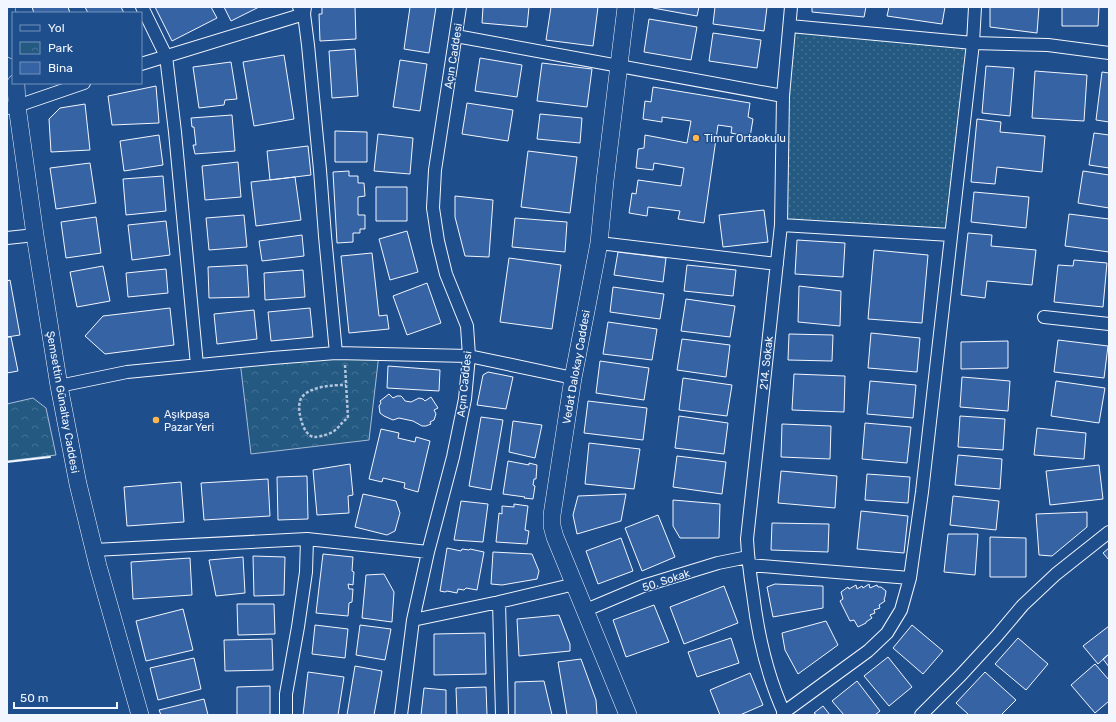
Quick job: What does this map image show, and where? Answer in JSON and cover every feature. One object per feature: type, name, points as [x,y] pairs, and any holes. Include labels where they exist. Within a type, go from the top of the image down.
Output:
[{"type":"street","points":[[142,7],[166,56],[175,132],[197,365]]},
{"type":"street","name":"Açın Caddesi","points":[[401,715],[413,620],[428,552],[453,457],[465,399],[469,356],[467,326],[446,274],[438,241],[433,208],[436,170],[460,7]]},
{"type":"street","name":"Vedat Dalokay Caddesi","points":[[626,7],[599,243],[573,378],[552,515],[552,526],[628,715]]},
{"type":"street","name":"214. Sokak","points":[[784,714],[774,688],[757,628],[748,561],[747,539],[781,225],[783,96],[791,7]]},
{"type":"street","points":[[784,714],[868,651],[887,633],[900,610],[910,578],[922,492],[973,43],[975,7]]},
{"type":"street","points":[[142,64],[303,9],[308,44],[325,236],[340,353]]},
{"type":"street","points":[[7,11],[12,44]]},
{"type":"street","points":[[790,26],[973,43],[1048,45],[1109,53]]},
{"type":"street","points":[[456,36],[783,96]]},
{"type":"street","name":"Şemsettin Günaltay Caddesi","points":[[16,84],[12,107],[35,235],[59,386],[78,484],[94,550],[140,715]]},
{"type":"street","points":[[12,107],[81,84]]},
{"type":"street","points":[[781,225],[951,235]]},
{"type":"street","points":[[7,238],[35,235]]},
{"type":"street","points":[[599,243],[777,264]]},
{"type":"street","points":[[1044,317],[1109,324]]},
{"type":"street","points":[[59,386],[127,372],[340,353],[469,356],[573,378]]},
{"type":"street","points":[[921,715],[962,675],[1023,605],[1056,574],[1109,532]]},
{"type":"street","points":[[286,715],[286,694],[306,572],[307,539]]},
{"type":"street","points":[[94,550],[307,539],[428,552]]},
{"type":"street","name":"50. Sokak","points":[[586,610],[643,586],[718,563],[748,561],[910,578]]},
{"type":"street","points":[[413,620],[575,584]]},
{"type":"street","points":[[499,602],[502,715]]},
{"type":"path","points":[[340,353],[346,385],[348,418],[332,432],[314,437],[308,435],[303,426],[298,406],[300,398],[318,388],[331,385],[346,385]]},
{"type":"green space","points":[[790,26],[973,43],[951,235],[781,225]]},
{"type":"green space","points":[[379,354],[369,440],[251,454],[240,361]]},
{"type":"green space","points":[[33,398],[46,408],[56,455],[7,461],[7,404]]},
{"type":"building","points":[[32,7],[68,7],[70,12],[34,12]]},
{"type":"building","points":[[85,7],[121,7],[124,12],[88,12]]},
{"type":"building","points":[[155,7],[211,7],[217,18],[172,41]]},
{"type":"building","points":[[224,7],[259,7],[231,21]]},
{"type":"building","points":[[322,7],[355,7],[356,39],[320,41],[319,14],[322,14]]},
{"type":"building","points":[[410,7],[436,7],[429,53],[404,49]]},
{"type":"building","points":[[483,7],[529,7],[527,27],[482,23]]},
{"type":"building","points":[[551,7],[598,7],[593,46],[546,40]]},
{"type":"building","points":[[653,7],[699,7],[697,16]]},
{"type":"building","points":[[715,7],[767,7],[764,31],[713,24]]},
{"type":"building","points":[[812,7],[866,7],[864,17],[812,12]]},
{"type":"building","points":[[889,7],[945,7],[942,24],[887,16]]},
{"type":"building","points":[[990,7],[1039,7],[1037,33],[990,27]]},
{"type":"building","points":[[1062,7],[1099,7],[1098,26],[1062,26]]},
{"type":"building","points":[[649,19],[697,27],[691,60],[644,52]]},
{"type":"building","points":[[713,33],[761,40],[757,68],[709,61]]},
{"type":"building","points":[[355,49],[358,96],[332,98],[329,51]]},
{"type":"building","points":[[284,55],[294,119],[254,126],[243,62]]},
{"type":"building","points":[[480,58],[522,65],[517,97],[475,91]]},
{"type":"building","points":[[400,60],[427,64],[420,111],[393,107]]},
{"type":"building","points":[[231,62],[237,99],[225,100],[224,105],[199,108],[193,67]]},
{"type":"building","points":[[542,63],[592,69],[587,107],[537,101]]},
{"type":"building","points":[[986,66],[1014,68],[1010,116],[982,113]]},
{"type":"building","points":[[1035,71],[1087,75],[1084,121],[1032,118]]},
{"type":"building","points":[[1102,72],[1109,73],[1109,122],[1096,120]]},
{"type":"building","points":[[156,86],[159,123],[112,125],[108,96]]},
{"type":"building","points":[[653,87],[750,103],[748,117],[753,119],[750,137],[731,133],[732,127],[718,125],[704,223],[678,219],[680,211],[648,207],[647,216],[629,213],[632,193],[636,194],[638,180],[681,186],[684,168],[654,163],[653,170],[636,168],[638,149],[644,148],[645,135],[687,143],[691,121],[662,117],[662,122],[643,119],[645,101],[651,102]]},
{"type":"building","points":[[467,103],[513,110],[508,141],[462,134]]},
{"type":"building","points":[[85,104],[90,150],[51,152],[49,119],[60,108]]},
{"type":"building","points":[[540,114],[582,118],[580,143],[537,139]]},
{"type":"building","points":[[232,115],[235,151],[195,154],[193,145],[196,145],[194,127],[192,127],[191,118]]},
{"type":"building","points":[[977,119],[1001,122],[1000,132],[1045,136],[1042,172],[997,167],[995,184],[971,182]]},
{"type":"building","points":[[335,131],[367,132],[367,162],[335,162]]},
{"type":"building","points":[[1094,133],[1109,135],[1109,168],[1089,165]]},
{"type":"building","points":[[378,134],[413,138],[410,174],[374,171]]},
{"type":"building","points":[[159,135],[163,165],[124,171],[120,141]]},
{"type":"building","points":[[308,146],[311,175],[270,180],[267,151]]},
{"type":"building","points":[[528,151],[577,157],[570,213],[521,207]]},
{"type":"building","points":[[238,162],[241,197],[205,200],[202,166]]},
{"type":"building","points":[[90,163],[96,203],[56,209],[50,168]]},
{"type":"building","points":[[349,171],[349,176],[358,176],[358,183],[364,183],[365,196],[358,197],[358,215],[365,215],[365,229],[360,229],[360,233],[353,233],[353,242],[337,243],[333,172]]},
{"type":"building","points":[[1083,171],[1109,175],[1109,208],[1078,203]]},
{"type":"building","points":[[163,176],[166,211],[126,215],[123,179]]},
{"type":"building","points":[[295,177],[301,220],[256,226],[251,182]]},
{"type":"building","points":[[376,187],[407,187],[407,221],[376,221]]},
{"type":"building","points":[[974,192],[1029,197],[1026,228],[971,222]]},
{"type":"building","points":[[455,196],[493,200],[489,257],[465,256],[455,217]]},
{"type":"building","points":[[764,210],[768,242],[723,247],[719,215]]},
{"type":"building","points":[[1069,214],[1109,219],[1109,252],[1065,246]]},
{"type":"building","points":[[244,215],[247,247],[209,250],[206,218]]},
{"type":"building","points":[[96,217],[101,253],[66,258],[61,222]]},
{"type":"building","points":[[515,218],[567,222],[565,252],[512,247]]},
{"type":"building","points":[[166,221],[170,255],[132,260],[128,225]]},
{"type":"building","points":[[407,231],[418,272],[390,280],[379,239]]},
{"type":"building","points":[[968,233],[992,235],[991,246],[1036,250],[1032,285],[987,281],[985,298],[961,295]]},
{"type":"building","points":[[302,235],[304,256],[262,261],[259,241]]},
{"type":"building","points":[[797,240],[845,243],[843,277],[795,274]]},
{"type":"building","points":[[874,250],[928,255],[922,323],[868,319]]},
{"type":"building","points":[[618,252],[666,258],[663,282],[614,275]]},
{"type":"building","points":[[372,253],[379,316],[387,315],[389,329],[349,333],[341,256]]},
{"type":"building","points":[[509,258],[561,265],[552,329],[500,322]]},
{"type":"building","points":[[1074,260],[1107,263],[1103,307],[1054,302],[1058,265],[1073,266]]},
{"type":"building","points":[[247,265],[249,297],[209,298],[208,267]]},
{"type":"building","points":[[687,265],[736,270],[733,296],[684,291]]},
{"type":"building","points":[[103,266],[110,301],[77,307],[70,272]]},
{"type":"building","points":[[166,269],[168,293],[128,297],[126,273]]},
{"type":"building","points":[[303,270],[305,297],[265,300],[264,273]]},
{"type":"building","points":[[10,280],[20,335],[7,337],[7,281]]},
{"type":"building","points":[[427,283],[441,323],[407,335],[393,296]]},
{"type":"building","points":[[799,286],[841,291],[840,326],[798,322]]},
{"type":"building","points":[[613,287],[664,294],[660,319],[610,312]]},
{"type":"building","points":[[686,299],[735,306],[730,337],[681,331]]},
{"type":"building","points":[[170,308],[174,345],[105,354],[85,336],[103,316]]},
{"type":"building","points":[[310,308],[313,337],[271,341],[268,312]]},
{"type":"building","points":[[254,310],[257,339],[217,344],[214,314]]},
{"type":"building","points":[[608,322],[657,329],[652,360],[603,354]]},
{"type":"building","points":[[871,333],[920,338],[917,372],[868,368]]},
{"type":"building","points":[[789,334],[833,335],[832,361],[788,360]]},
{"type":"building","points":[[7,337],[11,337],[18,371],[7,373]]},
{"type":"building","points":[[682,339],[730,345],[726,377],[677,370]]},
{"type":"building","points":[[1058,340],[1108,346],[1104,378],[1054,372]]},
{"type":"building","points":[[1008,341],[1008,368],[961,369],[961,342]]},
{"type":"building","points":[[600,361],[649,368],[644,400],[596,393]]},
{"type":"building","points":[[388,366],[440,370],[439,391],[387,388]]},
{"type":"building","points":[[488,372],[513,377],[506,409],[477,405],[483,375]]},
{"type":"building","points":[[794,374],[845,376],[844,412],[792,410]]},
{"type":"building","points":[[962,377],[1010,381],[1008,411],[960,407]]},
{"type":"building","points":[[683,378],[732,385],[727,416],[679,410]]},
{"type":"building","points":[[870,381],[916,385],[913,418],[867,414]]},
{"type":"building","points":[[1056,381],[1105,388],[1099,423],[1051,416]]},
{"type":"building","points":[[389,394],[393,398],[401,396],[405,401],[411,402],[419,398],[425,401],[431,397],[438,408],[434,410],[436,414],[434,420],[430,422],[431,424],[422,426],[413,421],[399,418],[393,420],[384,416],[380,413],[380,401]]},
{"type":"building","points":[[588,401],[647,408],[643,440],[584,433]]},
{"type":"building","points":[[679,416],[728,423],[724,454],[675,448]]},
{"type":"building","points":[[960,416],[1005,419],[1003,450],[958,447]]},
{"type":"building","points":[[481,417],[503,420],[491,490],[469,486]]},
{"type":"building","points":[[513,421],[542,425],[535,458],[509,452]]},
{"type":"building","points":[[865,423],[911,427],[907,463],[862,459]]},
{"type":"building","points":[[782,424],[831,426],[830,459],[781,457]]},
{"type":"building","points":[[1037,428],[1086,433],[1084,459],[1034,455]]},
{"type":"building","points":[[381,429],[399,433],[398,438],[415,442],[416,437],[430,441],[418,492],[404,488],[405,483],[383,478],[382,482],[369,479]]},
{"type":"building","points":[[589,443],[640,449],[634,489],[585,484]]},
{"type":"building","points":[[958,455],[1002,459],[1000,489],[955,485]]},
{"type":"building","points":[[677,456],[726,462],[722,494],[673,487]]},
{"type":"building","points":[[508,461],[537,465],[536,479],[534,479],[533,485],[535,486],[533,499],[503,494]]},
{"type":"building","points":[[350,464],[353,495],[348,496],[349,513],[317,515],[313,470]]},
{"type":"building","points":[[1099,465],[1103,499],[1050,505],[1046,471]]},
{"type":"building","points":[[781,471],[837,476],[835,508],[778,503]]},
{"type":"building","points":[[867,474],[910,477],[908,503],[865,500]]},
{"type":"building","points":[[307,476],[308,519],[278,520],[277,477]]},
{"type":"building","points":[[268,479],[270,516],[204,520],[201,483]]},
{"type":"building","points":[[181,482],[184,522],[127,526],[124,487]]},
{"type":"building","points":[[363,494],[396,501],[400,513],[395,531],[387,535],[355,527]]},
{"type":"building","points":[[626,494],[621,521],[577,534],[573,515],[578,496]]},
{"type":"building","points":[[953,496],[999,501],[996,530],[950,525]]},
{"type":"building","points":[[673,500],[720,504],[719,538],[680,538],[673,526]]},
{"type":"building","points":[[461,501],[488,504],[483,542],[454,540]]},
{"type":"building","points":[[514,504],[528,506],[525,530],[529,531],[527,544],[496,542],[499,513],[502,514],[502,506],[514,507]]},
{"type":"building","points":[[861,511],[908,516],[904,553],[857,549]]},
{"type":"building","points":[[1087,512],[1087,527],[1052,556],[1039,555],[1036,514]]},
{"type":"building","points":[[658,515],[675,557],[642,571],[625,528]]},
{"type":"building","points":[[772,523],[829,524],[828,552],[771,550]]},
{"type":"building","points":[[948,534],[978,534],[975,575],[944,572]]},
{"type":"building","points":[[990,537],[1026,538],[1026,577],[990,577]]},
{"type":"building","points":[[621,538],[633,571],[598,584],[586,551]]},
{"type":"building","points":[[447,548],[461,551],[462,549],[470,549],[484,552],[477,590],[466,588],[464,590],[458,589],[457,593],[440,591]]},
{"type":"building","points":[[1109,548],[1109,560],[1103,553]]},
{"type":"building","points":[[493,552],[532,554],[539,571],[537,579],[502,585],[491,584]]},
{"type":"building","points":[[323,554],[353,557],[353,585],[348,584],[349,589],[353,589],[352,602],[349,603],[348,616],[316,613]]},
{"type":"building","points":[[253,556],[285,557],[284,595],[254,596]]},
{"type":"building","points":[[243,557],[245,593],[216,596],[209,560]]},
{"type":"building","points":[[190,558],[192,595],[133,599],[131,562]]},
{"type":"building","points":[[384,574],[394,592],[392,622],[362,618],[366,575]]},
{"type":"building","points":[[775,584],[823,586],[823,608],[773,617],[767,587]]},
{"type":"building","points":[[869,584],[870,588],[877,585],[886,591],[885,601],[879,605],[880,608],[874,610],[875,613],[870,615],[872,618],[858,627],[854,620],[850,621],[840,601],[843,599],[841,592],[848,587],[849,589],[856,585],[857,589],[862,586],[863,588]]},
{"type":"building","points":[[724,586],[738,623],[684,644],[670,607]]},
{"type":"building","points":[[237,604],[274,604],[275,634],[238,635]]},
{"type":"building","points":[[654,605],[669,642],[626,657],[613,620]]},
{"type":"building","points":[[183,609],[193,650],[146,661],[136,621]]},
{"type":"building","points":[[559,615],[570,644],[570,651],[519,656],[517,619]]},
{"type":"building","points":[[826,621],[838,645],[798,674],[785,650],[782,633]]},
{"type":"building","points":[[315,625],[348,629],[345,658],[312,654]]},
{"type":"building","points":[[360,625],[391,629],[385,660],[356,655]]},
{"type":"building","points":[[912,625],[943,651],[923,674],[893,648]]},
{"type":"building","points":[[1109,626],[1109,654],[1098,664],[1083,646]]},
{"type":"building","points":[[485,633],[486,674],[434,675],[434,634]]},
{"type":"building","points":[[731,638],[739,663],[697,677],[688,652]]},
{"type":"building","points":[[1018,638],[1048,664],[1026,690],[995,664]]},
{"type":"building","points":[[272,639],[273,670],[225,671],[224,640]]},
{"type":"building","points":[[1109,654],[1109,667],[1103,659]]},
{"type":"building","points":[[888,657],[912,687],[889,706],[864,676]]},
{"type":"building","points":[[194,658],[201,689],[158,700],[150,668]]},
{"type":"building","points":[[581,659],[596,700],[597,715],[567,715],[558,662]]},
{"type":"building","points":[[1095,664],[1109,680],[1109,701],[1095,713],[1071,685]]},
{"type":"building","points":[[355,666],[382,671],[374,715],[347,715]]},
{"type":"building","points":[[308,672],[344,677],[338,715],[303,715]]},
{"type":"building","points":[[985,672],[1016,700],[1001,715],[969,715],[956,703]]},
{"type":"building","points":[[750,673],[763,705],[740,715],[720,715],[710,690]]},
{"type":"building","points":[[544,681],[552,715],[515,715],[515,682]]},
{"type":"building","points":[[857,681],[880,711],[875,715],[844,715],[832,701]]},
{"type":"building","points":[[270,686],[270,715],[237,715],[237,687]]},
{"type":"building","points":[[486,687],[487,715],[457,715],[456,688]]},
{"type":"building","points":[[424,688],[446,690],[446,715],[421,715]]},
{"type":"building","points":[[204,699],[208,715],[161,715],[159,710]]},
{"type":"building","points":[[823,706],[830,715],[817,715],[814,713]]},
{"type":"wall","points":[[7,462],[50,457]]},
{"type":"place","name":"Timur Ortaokulu","points":[[696,138]]},
{"type":"place","name":"Aşıkpaşa Pazar Yeri","points":[[156,420]]}]
